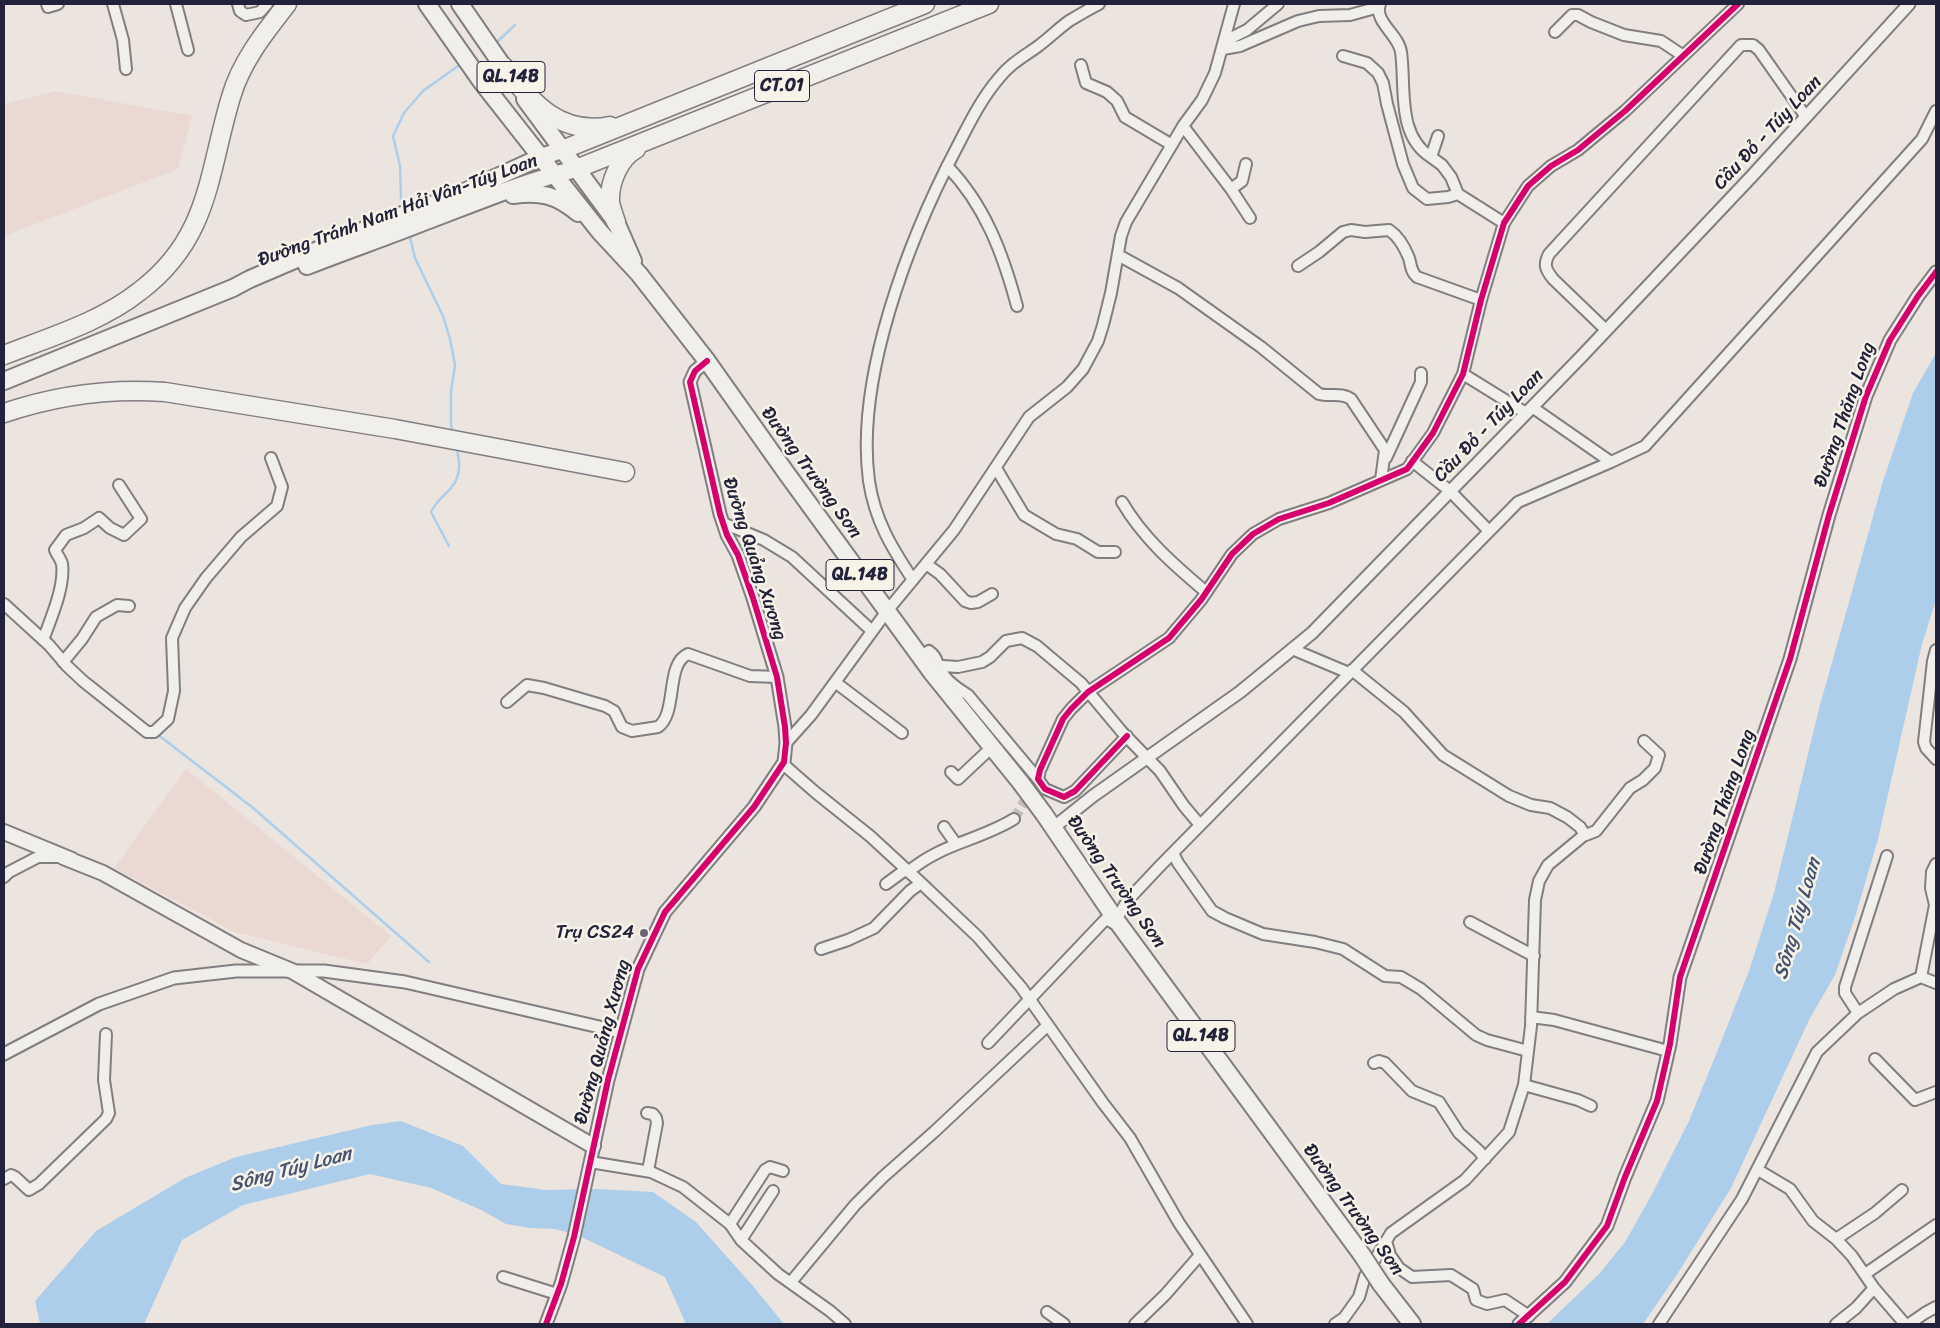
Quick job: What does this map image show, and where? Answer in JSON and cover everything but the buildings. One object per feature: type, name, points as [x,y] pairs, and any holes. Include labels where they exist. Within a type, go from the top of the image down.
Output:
[{"type":"highway","points":[[4,355],[94,319],[118,307],[154,280],[182,247],[196,223],[208,190],[231,97],[240,72],[287,4]]},
{"type":"highway","name":"Đường Trường Sơn","points":[[427,4],[481,81],[600,232],[639,274],[707,361],[786,474],[920,657],[1044,814],[1116,920],[1412,1324]]},
{"type":"highway","name":"Đường Trường Sơn","points":[[460,4],[562,150],[616,222],[639,274]]},
{"type":"highway","name":"CT.01","points":[[562,150],[925,4]]},
{"type":"highway","name":"CT.01","points":[[576,169],[989,4]]},
{"type":"highway","points":[[504,67],[525,95],[545,113],[581,126],[598,128],[622,123],[675,104]]},
{"type":"highway","points":[[616,222],[610,202],[613,183],[620,162],[631,152],[683,126]]},
{"type":"highway","name":"Đường Tránh Nam Hải Vân-Túy Loan","points":[[420,217],[451,198],[541,157],[562,150]]},
{"type":"highway","name":"Đường Tránh Nam Hải Vân-Túy Loan","points":[[4,381],[233,288],[257,284],[389,227],[455,209],[554,174],[576,169]]},
{"type":"highway","points":[[455,209],[502,196],[531,192],[544,194],[565,202],[600,232]]},
{"type":"highway","points":[[4,413],[22,406],[76,394],[134,390],[175,394],[424,434],[622,471]]},
{"type":"main road","points":[[4,832],[103,873],[241,950],[292,971],[593,1146]]},
{"type":"main road","points":[[63,857],[103,873]]},
{"type":"street","points":[[47,4],[48,7],[58,4]]},
{"type":"street","points":[[113,4],[123,40],[126,69]]},
{"type":"street","points":[[176,4],[188,50]]},
{"type":"street","points":[[238,4],[240,11],[246,14],[260,12],[267,4]]},
{"type":"street","points":[[913,580],[884,534],[874,503],[868,469],[868,421],[872,385],[886,323],[914,238],[947,166],[976,110],[1006,70],[1069,21],[1099,4]]},
{"type":"street","points":[[786,743],[836,682],[887,611],[954,530],[1029,417],[1067,387],[1083,369],[1098,341],[1111,293],[1121,236],[1126,222],[1183,126],[1202,100],[1215,73],[1234,4]]},
{"type":"street","points":[[1224,45],[1247,30],[1278,4]]},
{"type":"street","points":[[1038,779],[1040,770],[1063,719],[1088,692],[1168,638],[1206,592],[1232,554],[1253,534],[1279,519],[1329,503],[1406,469],[1433,433],[1463,374],[1481,300],[1504,223],[1528,186],[1551,166],[1578,150],[1625,111],[1738,4]]},
{"type":"street","name":"Cầu Đỏ - Túy Loan","points":[[1053,828],[1093,796],[1240,692],[1312,633],[1606,330],[1910,4]]},
{"type":"street","points":[[1224,45],[1240,46],[1298,20],[1319,16],[1350,15],[1380,5],[1381,18],[1401,50],[1404,103],[1410,128],[1420,147],[1442,165],[1451,177],[1458,194],[1504,223]]},
{"type":"street","points":[[1555,32],[1572,16],[1578,15],[1624,35],[1661,42],[1682,55]]},
{"type":"street","points":[[1606,330],[1553,279],[1546,270],[1545,262],[1549,254],[1741,45],[1753,44],[1759,50],[1806,117]]},
{"type":"street","points":[[1343,56],[1367,63],[1378,73],[1383,83],[1404,164],[1413,188],[1427,199],[1458,194]]},
{"type":"street","points":[[1081,65],[1086,83],[1107,92],[1117,101],[1125,117],[1172,145]]},
{"type":"street","points":[[988,1043],[1106,919],[1113,922],[1116,920],[1127,901],[1173,853],[1518,502],[1645,446],[1922,139],[1936,111]]},
{"type":"street","points":[[1183,126],[1231,189],[1250,218]]},
{"type":"street","points":[[1431,157],[1438,136]]},
{"type":"street","points":[[1231,189],[1242,181],[1246,164]]},
{"type":"street","points":[[947,166],[963,182],[980,208],[999,248],[1017,306]]},
{"type":"street","points":[[1298,266],[1320,252],[1347,230],[1371,232],[1389,230],[1407,253],[1416,277],[1481,300]]},
{"type":"street","points":[[1118,255],[1178,288],[1261,347],[1319,394],[1325,396],[1346,395],[1351,399],[1385,450],[1381,480]]},
{"type":"street","name":"Đường Thăng Long","points":[[1519,1324],[1565,1282],[1608,1226],[1625,1177],[1657,1101],[1668,1051],[1680,977],[1790,659],[1828,515],[1866,396],[1890,340],[1936,272]]},
{"type":"street","name":"Đường Quảng Xương","points":[[557,1294],[574,1237],[608,1080],[638,970],[665,912],[754,807],[783,764],[786,743],[777,677],[738,555],[723,523],[709,471],[690,382],[695,371],[707,361]]},
{"type":"street","points":[[1385,461],[1421,382],[1421,372]]},
{"type":"street","points":[[1463,374],[1529,410],[1611,462]]},
{"type":"street","points":[[4,604],[43,640],[63,662],[108,702],[147,732],[154,732],[168,719],[174,691],[172,638],[185,608],[206,578],[241,537],[277,506],[282,487],[271,458]]},
{"type":"street","points":[[1412,461],[1450,491],[1489,531]]},
{"type":"street","points":[[996,468],[1024,515],[1056,534],[1077,539],[1098,552],[1115,552]]},
{"type":"street","points":[[43,640],[62,580],[62,562],[55,550],[66,535],[84,528],[99,518],[110,528],[124,535],[141,520],[118,485]]},
{"type":"street","points":[[1122,502],[1146,537],[1206,592]]},
{"type":"street","points":[[723,523],[764,540],[792,557],[872,631]]},
{"type":"street","points":[[926,564],[940,574],[965,601],[971,603],[978,602],[992,594]]},
{"type":"street","points":[[63,662],[82,639],[96,617],[117,605],[129,606]]},
{"type":"street","points":[[939,668],[943,666],[958,667],[982,662],[990,657],[1006,641],[1022,638],[1037,646],[1081,684],[1147,759],[1160,771],[1200,825]]},
{"type":"street","points":[[1292,649],[1350,671],[1404,712],[1443,755],[1509,796],[1530,805],[1550,808],[1566,817],[1580,827],[1585,835]]},
{"type":"street","points":[[1936,650],[1933,661],[1924,742],[1926,748],[1936,759]]},
{"type":"street","points":[[920,657],[929,651],[938,659],[939,668],[961,691],[968,695],[1045,789],[1064,797],[1075,791],[1087,780],[1127,736]]},
{"type":"street","points":[[507,702],[526,685],[544,688],[605,706],[614,711],[622,727],[632,730],[658,727],[662,724],[668,708],[678,663],[688,654],[750,676],[777,677]]},
{"type":"street","points":[[836,682],[902,733]]},
{"type":"street","points":[[1335,1324],[1344,1318],[1359,1297],[1365,1276],[1391,1234],[1465,1180],[1509,1132],[1524,1085],[1531,1017],[1535,900],[1539,881],[1548,865],[1585,835],[1596,831],[1630,788],[1643,780],[1655,768],[1659,755],[1644,741]]},
{"type":"street","points":[[951,772],[958,779],[992,747]]},
{"type":"street","points":[[783,764],[870,836],[978,937],[1030,1000],[1130,1138],[1179,1224],[1247,1324]]},
{"type":"street","points":[[886,884],[922,861],[956,844],[995,830],[1014,819]]},
{"type":"street","points":[[944,827],[956,844]]},
{"type":"street","points":[[1173,853],[1212,911],[1263,934],[1315,942],[1344,949],[1385,976],[1401,977],[1421,990],[1476,1035],[1487,1040],[1528,1051]]},
{"type":"street","points":[[1858,1013],[1845,993],[1845,987],[1887,856]]},
{"type":"street","points":[[4,877],[9,872],[38,857],[63,857]]},
{"type":"street","points":[[1921,978],[1935,905],[1931,888],[1932,872],[1936,864]]},
{"type":"street","points":[[821,949],[848,940],[874,928],[910,891],[921,883]]},
{"type":"street","points":[[1470,922],[1534,956]]},
{"type":"street","points":[[4,1054],[98,1004],[174,978],[236,971],[324,971],[405,982],[621,1032]]},
{"type":"street","points":[[1659,1324],[1742,1199],[1817,1052],[1858,1013],[1894,989],[1921,978],[1936,982]]},
{"type":"street","points":[[1531,1017],[1554,1020],[1668,1051]]},
{"type":"street","points":[[791,1282],[855,1205],[883,1177],[1048,1025]]},
{"type":"street","points":[[4,1179],[11,1175],[15,1176],[29,1190],[39,1184],[106,1119],[109,1113],[104,1080],[106,1034]]},
{"type":"street","points":[[1875,1059],[1916,1100],[1936,1092]]},
{"type":"street","points":[[1374,1063],[1379,1061],[1385,1063],[1412,1091],[1439,1102],[1459,1134],[1485,1159]]},
{"type":"street","points":[[1524,1085],[1578,1100],[1591,1106]]},
{"type":"street","points":[[647,1113],[653,1114],[657,1123],[648,1171]]},
{"type":"street","points":[[589,1165],[648,1171],[683,1187],[730,1224],[741,1240],[778,1274],[845,1324]]},
{"type":"street","points":[[730,1224],[765,1170],[770,1167],[783,1171]]},
{"type":"street","points":[[1758,1170],[1790,1189],[1813,1221],[1836,1239],[1852,1256],[1874,1288],[1905,1324]]},
{"type":"street","points":[[1836,1239],[1875,1213],[1902,1190]]},
{"type":"street","points":[[741,1240],[773,1191]]},
{"type":"street","points":[[1866,1274],[1936,1225]]},
{"type":"street","points":[[1386,1241],[1390,1255],[1399,1268],[1412,1277],[1451,1275],[1473,1289],[1476,1300],[1487,1304],[1505,1300],[1529,1316]]},
{"type":"street","points":[[1135,1324],[1165,1295],[1200,1255]]},
{"type":"street","points":[[502,1277],[557,1294],[546,1324]]},
{"type":"street","points":[[1836,1324],[1856,1308],[1874,1288]]},
{"type":"street","points":[[1909,1324],[1936,1307]]},
{"type":"street","points":[[1047,1312],[1064,1324]]},
{"type":"shaded area","points":[[55,91],[192,116],[178,169],[4,236],[4,104]]},
{"type":"shaded area","points":[[186,769],[391,936],[367,964],[235,932],[114,868]]},
{"type":"water","name":"Sông Túy Loan","points":[[1936,353],[1936,600],[1922,644],[1878,839],[1856,914],[1835,975],[1810,1018],[1731,1188],[1676,1276],[1643,1324],[1547,1324],[1600,1273],[1625,1242],[1650,1198],[1689,1121],[1719,1047],[1749,971],[1774,893],[1820,705],[1883,481],[1913,393]]},
{"type":"water","name":"Sông Túy Loan","points":[[401,1121],[463,1146],[501,1184],[546,1190],[598,1189],[653,1192],[696,1222],[784,1324],[686,1324],[665,1277],[575,1234],[554,1229],[506,1224],[481,1210],[431,1188],[370,1174],[243,1205],[182,1240],[144,1324],[40,1324],[35,1301],[96,1231],[185,1178],[236,1157],[372,1125]]},
{"type":"waterway","points":[[498,41],[515,25]]},
{"type":"waterway","points":[[403,208],[400,166],[393,136],[404,113],[423,91],[458,66]]},
{"type":"waterway","points":[[409,233],[415,258],[443,316],[450,339],[455,365],[451,392],[451,425],[453,434]]},
{"type":"waterway","points":[[449,546],[431,512],[457,478],[459,462],[456,446]]},
{"type":"waterway","points":[[157,734],[252,807],[429,962]]},
{"type":"tunnel","points":[[1014,819],[1038,779]]},
{"type":"cycle path","points":[[1127,736],[1075,791],[1064,797],[1045,789],[1038,779],[1040,770],[1063,719],[1071,709],[1088,692],[1169,638],[1201,600],[1232,554],[1253,534],[1279,519],[1329,503],[1407,469],[1433,433],[1463,374],[1481,300],[1504,223],[1528,186],[1551,166],[1578,150],[1625,111],[1738,4]]},
{"type":"cycle path","points":[[1519,1324],[1565,1282],[1607,1226],[1657,1101],[1670,1044],[1680,977],[1790,659],[1829,515],[1866,396],[1890,340],[1936,272]]},
{"type":"cycle path","points":[[546,1324],[561,1284],[574,1237],[608,1080],[638,969],[665,912],[754,807],[784,762],[785,727],[777,677],[738,555],[727,535],[720,514],[690,382],[695,371],[707,361]]},
{"type":"place","name":"Trụ CS24","points":[[644,933]]}]
